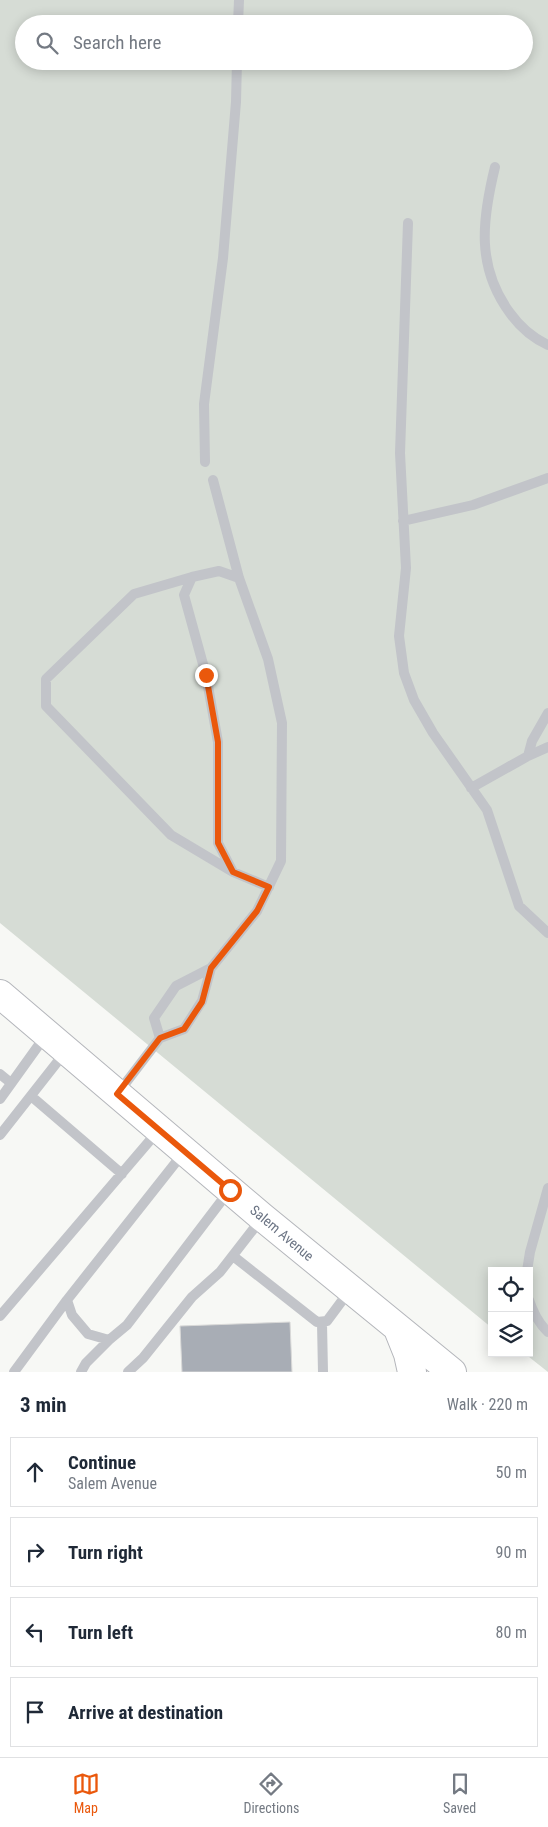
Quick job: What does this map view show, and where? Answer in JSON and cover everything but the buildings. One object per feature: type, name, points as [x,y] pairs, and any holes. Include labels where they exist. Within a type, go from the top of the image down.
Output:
[{"type":"main road","name":"Salem Avenue","points":[[0,994],[262,1217],[452,1372]]},
{"type":"main road","points":[[398,1328],[408,1354],[412,1372]]},
{"type":"lane","points":[[238,15],[239,0]]},
{"type":"lane","points":[[205,462],[204,404],[223,258],[236,102],[237,70]]},
{"type":"lane","points":[[495,166],[487,199],[484,231],[488,268],[498,297],[518,324],[548,345]]},
{"type":"lane","points":[[408,223],[400,453],[406,568],[399,636],[404,673],[414,700],[433,733],[487,810],[519,906],[548,933]]},
{"type":"lane","points":[[404,521],[474,505],[548,478]]},
{"type":"lane","points":[[160,1038],[154,1018],[176,986],[211,968],[257,911],[280,860],[282,723],[268,659],[239,578],[213,480]]},
{"type":"lane","points":[[239,578],[219,571],[134,594],[46,679],[46,706],[171,835],[233,872],[269,887]]},
{"type":"lane","points":[[192,577],[184,595],[206,675],[218,742],[218,843],[233,872]]},
{"type":"lane","points":[[528,756],[532,741],[548,713]]},
{"type":"lane","points":[[471,788],[548,747]]},
{"type":"lane","points":[[117,1094],[160,1038],[184,1029],[202,1002],[211,968]]},
{"type":"lane","points":[[0,1099],[12,1083],[57,1042]]},
{"type":"lane","points":[[0,1135],[31,1096],[57,1042]]},
{"type":"lane","points":[[0,1074],[12,1083]]},
{"type":"lane","points":[[31,1096],[122,1174]]},
{"type":"lane","points":[[0,1316],[159,1130]]},
{"type":"lane","points":[[14,1372],[67,1300],[185,1151]]},
{"type":"lane","points":[[528,1267],[548,1188]]},
{"type":"lane","points":[[81,1372],[86,1363],[127,1325],[230,1190]]},
{"type":"lane","points":[[128,1372],[143,1358],[192,1297],[220,1272],[262,1217]]},
{"type":"lane","points":[[232,1256],[313,1319],[322,1323],[327,1322],[350,1289]]},
{"type":"lane","points":[[67,1300],[72,1315],[88,1334],[109,1340]]},
{"type":"lane","points":[[533,1312],[548,1332]]},
{"type":"lane","points":[[322,1323],[323,1372]]},
{"type":"shaded area","points":[[0,0],[548,0],[548,1372],[529,1357],[533,1357],[533,1267],[488,1267],[488,1325],[0,923]]},
{"type":"route","points":[[206,675],[218,742],[218,843],[233,872],[269,887],[257,911],[211,968],[202,1002],[184,1029],[160,1038],[117,1094],[230,1190]]}]
